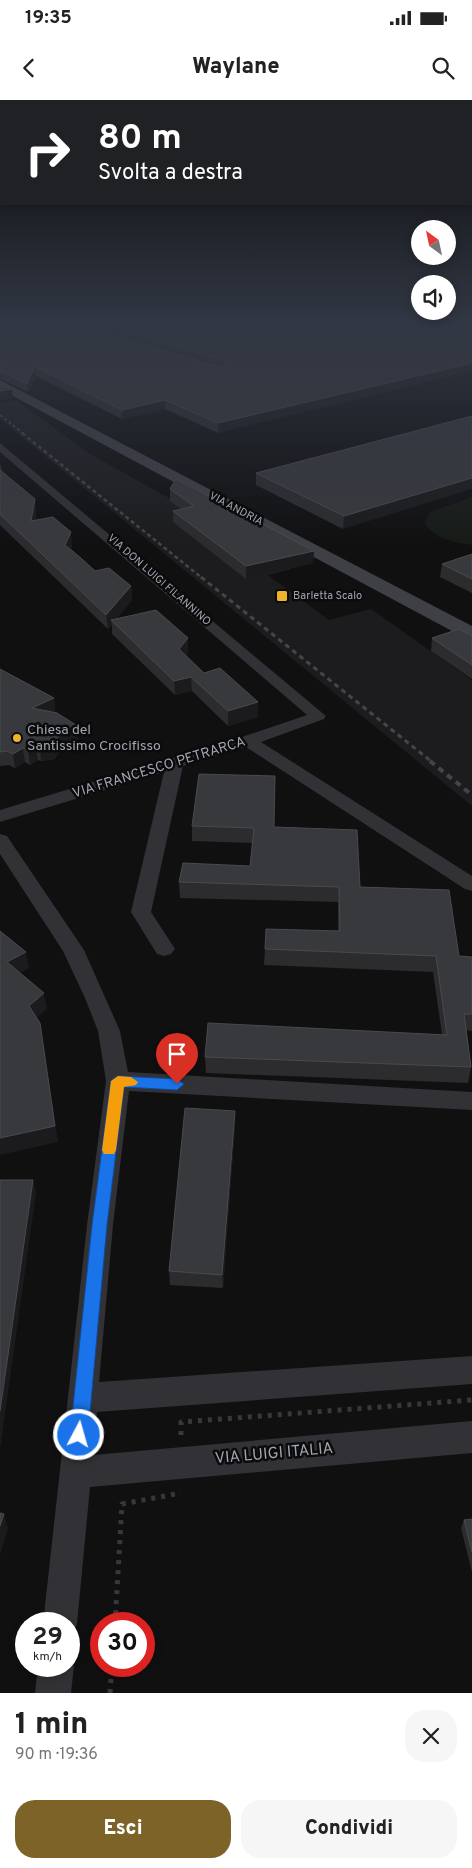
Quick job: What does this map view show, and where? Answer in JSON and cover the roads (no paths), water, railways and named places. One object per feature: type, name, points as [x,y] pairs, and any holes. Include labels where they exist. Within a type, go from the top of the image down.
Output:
[{"type":"main road","name":"VIA ANDRIA","points":[[21,395],[472,634]]},
{"type":"street","name":"VIA DON LUIGI FILANNINO","points":[[0,446],[318,716]]},
{"type":"street","name":"VIA FRANCESCO PETRARCA","points":[[0,816],[248,741],[318,716]]},
{"type":"street","points":[[248,741],[472,885]]},
{"type":"street","points":[[164,949],[141,912],[175,763]]},
{"type":"street","points":[[0,840],[27,897],[73,950],[96,998],[109,1031],[118,1081],[100,1225],[61,1612]]},
{"type":"street","points":[[118,1081],[472,1101]]},
{"type":"street","points":[[83,1398],[472,1370]]},
{"type":"street","name":"VIA LUIGI ITALIA","points":[[76,1472],[472,1437]]},
{"type":"street","points":[[54,1693],[55,1677]]},
{"type":"railway","points":[[0,415],[24,434]]},
{"type":"railway","points":[[22,433],[202,578]]},
{"type":"railway","points":[[201,577],[432,762]]},
{"type":"railway","points":[[430,761],[472,795]]},
{"type":"place","name":"Barletta Scalo","points":[[282,596]]},
{"type":"place","name":"Chiesa del Santissimo Crocifisso","points":[[17,738]]}]
